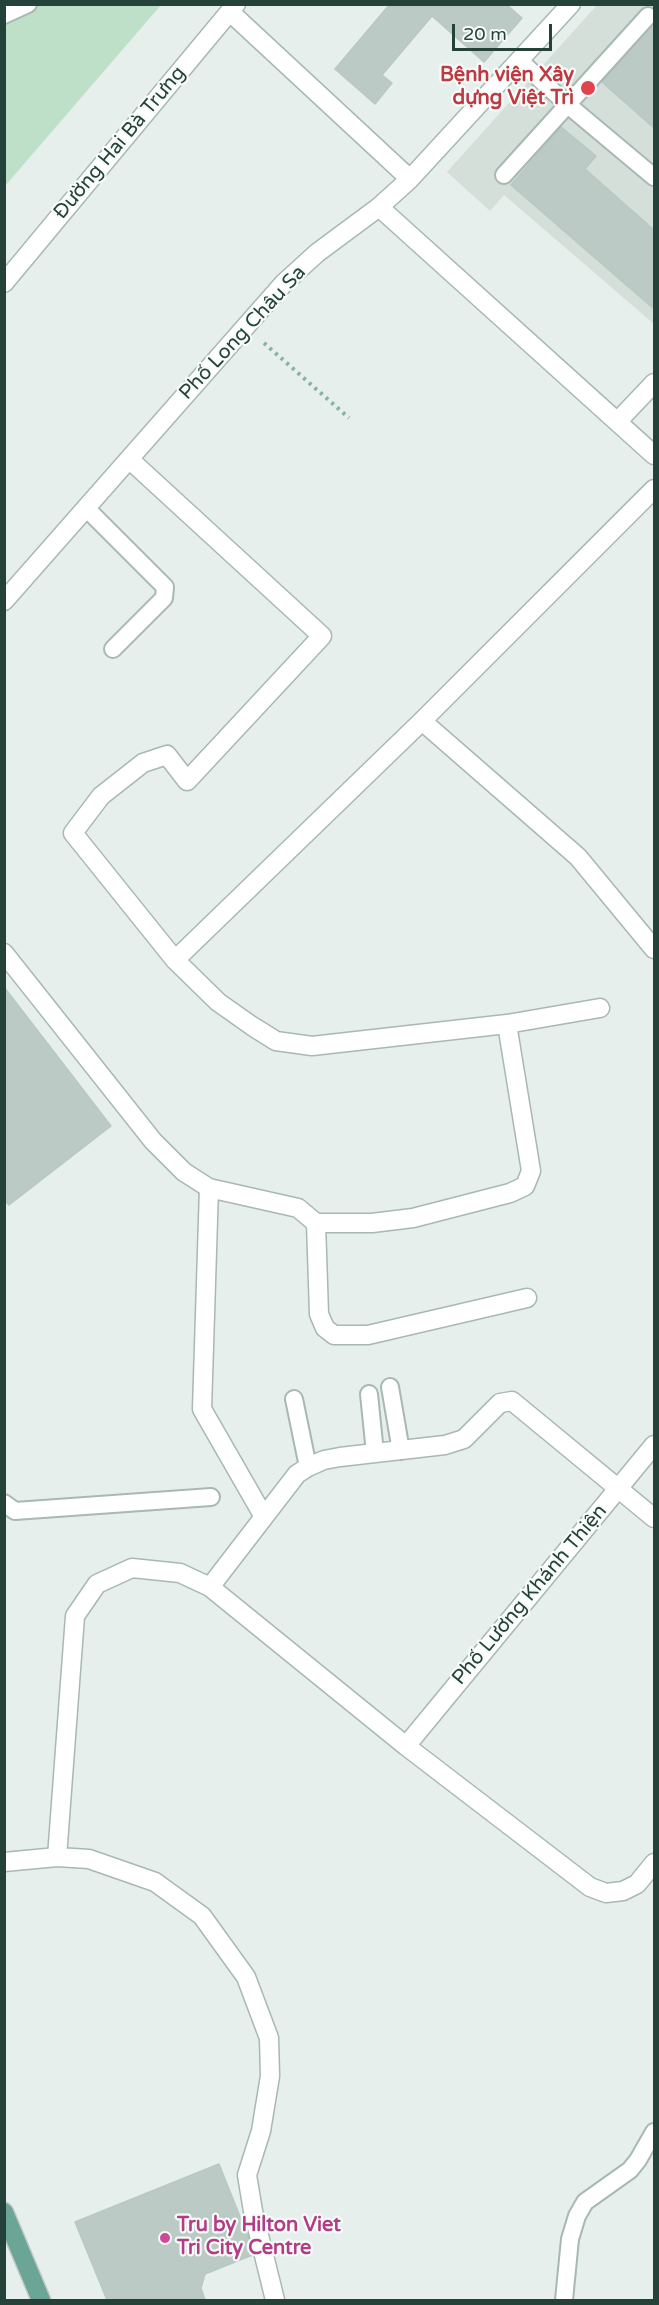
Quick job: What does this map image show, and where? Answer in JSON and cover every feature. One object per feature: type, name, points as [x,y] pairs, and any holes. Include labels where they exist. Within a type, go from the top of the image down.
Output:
[{"type":"main road","points":[[4,2212],[41,2301]]},
{"type":"street","name":"Phố Long Châu Sa","points":[[4,601],[284,283],[410,179],[572,4]]},
{"type":"street","points":[[233,8],[410,179]]},
{"type":"street","name":"Đường Hai Bà Trưng","points":[[4,283],[233,8]]},
{"type":"street","points":[[378,207],[654,455]]},
{"type":"street","points":[[618,421],[654,383]]},
{"type":"street","points":[[129,459],[322,636],[187,781],[167,755],[143,763],[101,796],[73,833],[175,960],[218,1002],[276,1041],[312,1046],[507,1024],[600,1008]]},
{"type":"street","points":[[175,960],[422,721],[654,489]]},
{"type":"street","points":[[422,721],[578,857],[654,949]]},
{"type":"street","points":[[4,953],[153,1142],[184,1172],[209,1188],[298,1208],[316,1223],[372,1223],[413,1218],[510,1193],[525,1186],[531,1171],[507,1024]]},
{"type":"street","points":[[209,1188],[202,1409],[264,1517]]},
{"type":"street","points":[[316,1223],[319,1314],[325,1328],[334,1335],[368,1335],[527,1298]]},
{"type":"street","points":[[210,1587],[297,1474],[308,1467],[324,1460],[445,1445],[464,1439],[500,1403],[512,1401],[654,1518]]},
{"type":"street","name":"Phố Lương Khánh Thiện","points":[[406,1746],[654,1445]]},
{"type":"street","points":[[57,1857],[75,1616],[97,1584],[132,1568],[180,1573],[210,1587],[406,1746],[590,1887],[606,1893],[623,1891],[637,1884],[654,1863]]},
{"type":"street","points":[[4,1862],[57,1857],[89,1859],[155,1882],[202,1916],[246,1977],[269,2038],[270,2076],[261,2131],[247,2175],[253,2211],[275,2301]]},
{"type":"lane","points":[[4,15],[28,4]]},
{"type":"lane","points":[[504,175],[648,16]]},
{"type":"lane","points":[[520,62],[654,177]]},
{"type":"lane","points":[[86,508],[165,587],[164,598],[113,650]]},
{"type":"lane","points":[[390,1387],[401,1451]]},
{"type":"lane","points":[[369,1394],[375,1453]]},
{"type":"lane","points":[[294,1399],[308,1467]]},
{"type":"lane","points":[[4,1503],[15,1511],[211,1497]]},
{"type":"lane","points":[[564,2301],[570,2239],[577,2217],[585,2202],[630,2170],[654,2132]]},
{"type":"path","points":[[245,327],[349,417]]},
{"type":"shaded area","name":"Bệnh viện Xây dựng Việt Trì","points":[[597,5],[654,5],[654,324],[504,195],[490,211],[447,172]]},
{"type":"green space","points":[[5,5],[161,5],[5,186]]},
{"type":"building","points":[[390,4],[506,4],[522,18],[484,62],[432,16],[382,75],[392,83],[375,104],[335,69]]},
{"type":"building","points":[[654,21],[654,128],[602,82]]},
{"type":"building","points":[[561,127],[596,156],[585,169],[654,230],[654,309],[511,185]]},
{"type":"building","points":[[4,987],[111,1126],[9,1205],[4,1200]]},
{"type":"building","name":"Tru by Hilton Viet Tri City Centre","points":[[219,2164],[255,2254],[205,2274],[201,2288],[205,2300],[107,2300],[75,2222]]},
{"type":"place","name":"Bệnh viện Xây dựng Việt Trì","points":[[588,88]]},
{"type":"place","name":"Tru by Hilton Viet Tri City Centre","points":[[165,2238]]}]
